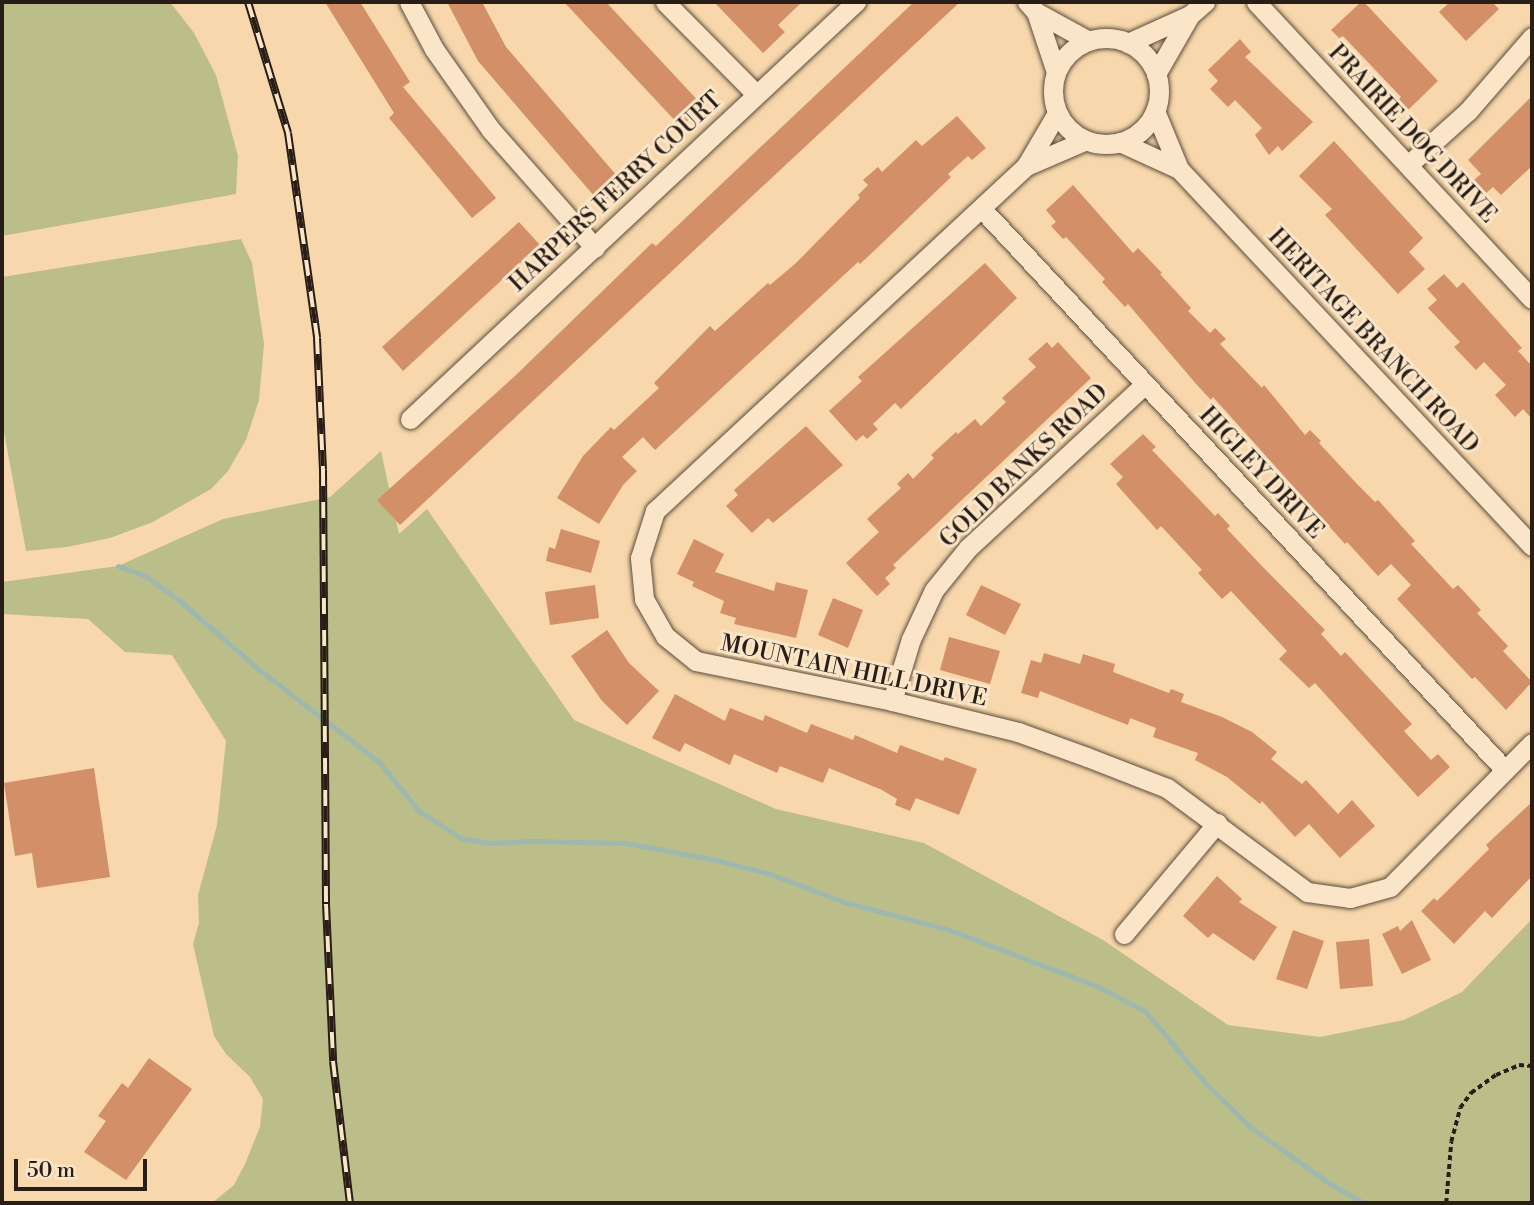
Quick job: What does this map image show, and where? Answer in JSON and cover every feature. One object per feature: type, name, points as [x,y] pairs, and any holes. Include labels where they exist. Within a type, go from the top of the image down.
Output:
[{"type":"street","points":[[410,2],[434,49],[491,130],[595,247]]},
{"type":"street","points":[[665,2],[755,93]]},
{"type":"street","name":"HARPERS FERRY COURT","points":[[410,419],[755,93],[856,2]]},
{"type":"street","name":"PRAIRIE DOG DRIVE","points":[[1256,2],[1532,299]]},
{"type":"street","points":[[1031,7],[1089,41]]},
{"type":"street","points":[[1031,7],[1056,72]]},
{"type":"street","points":[[1128,43],[1197,8]]},
{"type":"street","points":[[1156,74],[1197,8]]},
{"type":"street","points":[[1408,165],[1468,111],[1532,37]]},
{"type":"street","points":[[1109,38],[1128,43],[1149,61],[1156,74],[1158,86],[1154,111],[1134,136],[1120,142],[1103,144],[1086,140],[1064,124],[1057,113],[1053,100],[1056,72],[1064,58],[1089,41],[1109,38]]},
{"type":"street","name":"HERITAGE BRANCH ROAD","points":[[1154,111],[1178,169],[1532,546]]},
{"type":"street","name":"MOUNTAIN HILL DRIVE","points":[[1057,113],[1026,166],[655,511],[640,558],[644,599],[665,636],[696,661],[892,701],[1018,732],[1087,757],[1167,788],[1307,892],[1350,898],[1390,887],[1532,743]]},
{"type":"street","name":"MOUNTAIN HILL DRIVE","points":[[1026,166],[1086,140]]},
{"type":"street","name":"HERITAGE BRANCH ROAD","points":[[1120,142],[1178,169]]},
{"type":"street","name":"HIGLEY DRIVE","points":[[982,209],[1505,770]]},
{"type":"street","name":"GOLD BANKS ROAD","points":[[892,701],[911,639],[934,590],[968,548],[1145,384]]},
{"type":"street","points":[[1124,934],[1217,823]]},
{"type":"path","points":[[1446,1203],[1451,1142],[1460,1108],[1471,1093],[1496,1075],[1519,1065],[1532,1066]]},
{"type":"green space","points":[[2,2],[170,2],[194,33],[216,75],[238,156],[236,194],[2,236]]},
{"type":"green space","points":[[241,239],[252,263],[264,344],[259,400],[246,440],[228,471],[211,489],[153,522],[110,538],[67,547],[26,551],[2,421],[2,277]]},
{"type":"green space","points":[[381,451],[399,534],[427,509],[574,720],[776,809],[924,843],[1103,940],[1228,1025],[1320,1037],[1404,1020],[1462,992],[1532,919],[1532,1203],[212,1203],[234,1185],[245,1164],[260,1127],[263,1099],[250,1077],[226,1054],[214,1036],[193,944],[199,923],[198,895],[217,825],[226,741],[172,655],[125,652],[88,619],[2,614],[2,582],[118,566],[223,519],[330,497]]},
{"type":"building","points":[[325,2],[360,2],[410,82],[403,87],[496,198],[472,218],[389,118],[394,113]]},
{"type":"building","points":[[447,2],[482,2],[506,47],[624,184],[601,204],[478,61]]},
{"type":"building","points":[[564,2],[606,2],[703,106],[681,127]]},
{"type":"building","points":[[714,2],[802,2],[778,25],[785,32],[763,53]]},
{"type":"building","points":[[914,2],[960,2],[400,525],[377,500],[516,375],[652,243],[656,246]]},
{"type":"building","points":[[1364,2],[1438,81],[1406,112],[1397,102],[1401,97],[1343,36],[1340,39],[1331,30]]},
{"type":"building","points":[[1450,2],[1492,2],[1499,9],[1466,41],[1439,12]]},
{"type":"building","points":[[1240,39],[1251,52],[1245,57],[1313,122],[1282,151],[1278,146],[1269,155],[1255,135],[1262,128],[1235,100],[1228,107],[1210,89],[1218,81],[1208,70]]},
{"type":"building","points":[[1532,96],[1532,166],[1501,195],[1493,187],[1486,193],[1474,180],[1481,174],[1468,160]]},
{"type":"building","points":[[957,116],[986,148],[972,160],[968,156],[948,174],[951,177],[875,250],[860,264],[858,262],[655,450],[643,437],[622,457],[637,471],[623,485],[599,524],[557,498],[583,456],[611,427],[614,430],[659,388],[654,383],[710,326],[715,331],[768,283],[770,285],[796,263],[860,198],[858,195],[868,185],[863,180],[878,167],[882,172],[916,140],[922,146]]},
{"type":"building","points":[[1334,141],[1423,238],[1409,252],[1425,269],[1398,294],[1325,215],[1332,209],[1299,176]]},
{"type":"building","points":[[1073,185],[1133,253],[1138,248],[1162,273],[1160,274],[1191,308],[1188,311],[1210,333],[1215,328],[1226,339],[1220,344],[1262,388],[1264,385],[1305,435],[1310,430],[1358,485],[1375,502],[1378,500],[1415,541],[1411,544],[1453,589],[1458,585],[1481,610],[1477,613],[1508,646],[1503,651],[1532,682],[1506,710],[1475,677],[1472,679],[1397,599],[1411,585],[1391,564],[1378,576],[1347,542],[1345,544],[1213,397],[1211,400],[1197,385],[1128,304],[1125,307],[1102,282],[1105,279],[1066,237],[1063,239],[1051,226],[1056,222],[1046,210]]},
{"type":"building","points":[[519,222],[540,245],[403,371],[382,347]]},
{"type":"building","points":[[985,263],[1017,298],[901,409],[895,403],[873,424],[878,429],[867,439],[863,435],[856,441],[829,411],[862,381],[858,377]]},
{"type":"building","points":[[1444,274],[1457,288],[1463,282],[1522,348],[1518,351],[1532,366],[1532,419],[1523,409],[1515,417],[1495,395],[1506,385],[1484,362],[1476,370],[1454,347],[1460,342],[1428,308],[1437,300],[1427,289]]},
{"type":"building","points":[[1047,342],[1052,348],[1058,342],[1091,378],[893,565],[896,568],[885,578],[890,584],[877,596],[846,563],[879,532],[867,519],[901,488],[897,484],[908,473],[913,479],[934,458],[931,455],[956,432],[958,434],[975,419],[981,426],[1006,402],[1002,398],[1036,367],[1028,359]]},
{"type":"building","points":[[806,426],[843,465],[773,523],[768,518],[752,533],[726,506],[738,495],[734,490]]},
{"type":"building","points":[[1143,434],[1156,447],[1152,450],[1215,516],[1218,513],[1230,526],[1227,529],[1325,630],[1321,634],[1341,656],[1345,652],[1412,724],[1404,731],[1431,760],[1438,754],[1450,767],[1418,797],[1315,683],[1309,688],[1279,659],[1287,651],[1231,591],[1222,599],[1198,573],[1202,570],[1161,526],[1157,530],[1116,484],[1123,477],[1110,464]]},
{"type":"building","points":[[561,529],[600,541],[591,573],[546,561],[549,547],[555,549]]},
{"type":"building","points":[[694,539],[724,554],[715,572],[774,591],[776,582],[808,590],[796,638],[734,624],[736,618],[720,613],[724,601],[692,586],[694,582],[677,574]]},
{"type":"building","points":[[595,585],[599,618],[550,625],[545,592]]},
{"type":"building","points":[[981,585],[1021,604],[1005,635],[966,615]]},
{"type":"building","points":[[833,598],[863,610],[848,648],[818,635]]},
{"type":"building","points":[[607,630],[629,663],[659,691],[627,725],[602,701],[571,656]]},
{"type":"building","points":[[949,637],[1000,651],[990,684],[940,670]]},
{"type":"building","points":[[1044,653],[1080,664],[1083,654],[1115,664],[1113,672],[1169,693],[1171,689],[1184,694],[1181,702],[1222,717],[1252,732],[1277,752],[1271,759],[1302,784],[1306,780],[1338,814],[1352,800],[1375,826],[1340,858],[1309,824],[1295,837],[1262,801],[1260,804],[1227,777],[1195,760],[1198,753],[1153,737],[1156,728],[1130,718],[1128,725],[1040,691],[1038,698],[1021,693],[1031,660],[1041,663]]},
{"type":"building","points":[[675,694],[725,721],[730,708],[763,721],[765,715],[807,733],[811,724],[853,740],[855,735],[897,753],[900,745],[943,761],[945,757],[977,769],[959,815],[916,798],[910,811],[895,805],[897,799],[882,790],[829,768],[823,783],[780,766],[777,773],[734,754],[730,765],[685,743],[680,752],[652,738]]},
{"type":"building","points":[[94,768],[110,877],[37,888],[32,853],[15,856],[4,783]]},
{"type":"building","points":[[1532,802],[1532,876],[1492,918],[1485,911],[1454,944],[1421,911],[1434,898],[1437,901],[1489,849],[1486,845]]},
{"type":"building","points":[[1217,876],[1242,899],[1239,902],[1277,927],[1254,961],[1213,933],[1208,938],[1183,916]]},
{"type":"building","points":[[1412,920],[1431,960],[1402,974],[1382,934],[1398,926],[1400,931]]},
{"type":"building","points":[[1293,930],[1324,941],[1307,989],[1276,979]]},
{"type":"building","points":[[1369,939],[1373,986],[1340,989],[1336,942]]},
{"type":"building","points":[[149,1058],[192,1089],[126,1180],[84,1152],[106,1121],[98,1116],[122,1083],[128,1088]]},
{"type":"waterway","points":[[118,566],[144,575],[180,601],[257,668],[379,762],[419,811],[461,838],[488,843],[626,843],[716,860],[770,874],[844,902],[950,930],[1099,987],[1145,1011],[1207,1085],[1249,1126],[1329,1183],[1364,1203]]},
{"type":"railway","points":[[248,2],[288,133],[317,338],[323,470],[326,904],[333,1061],[350,1203]]}]
